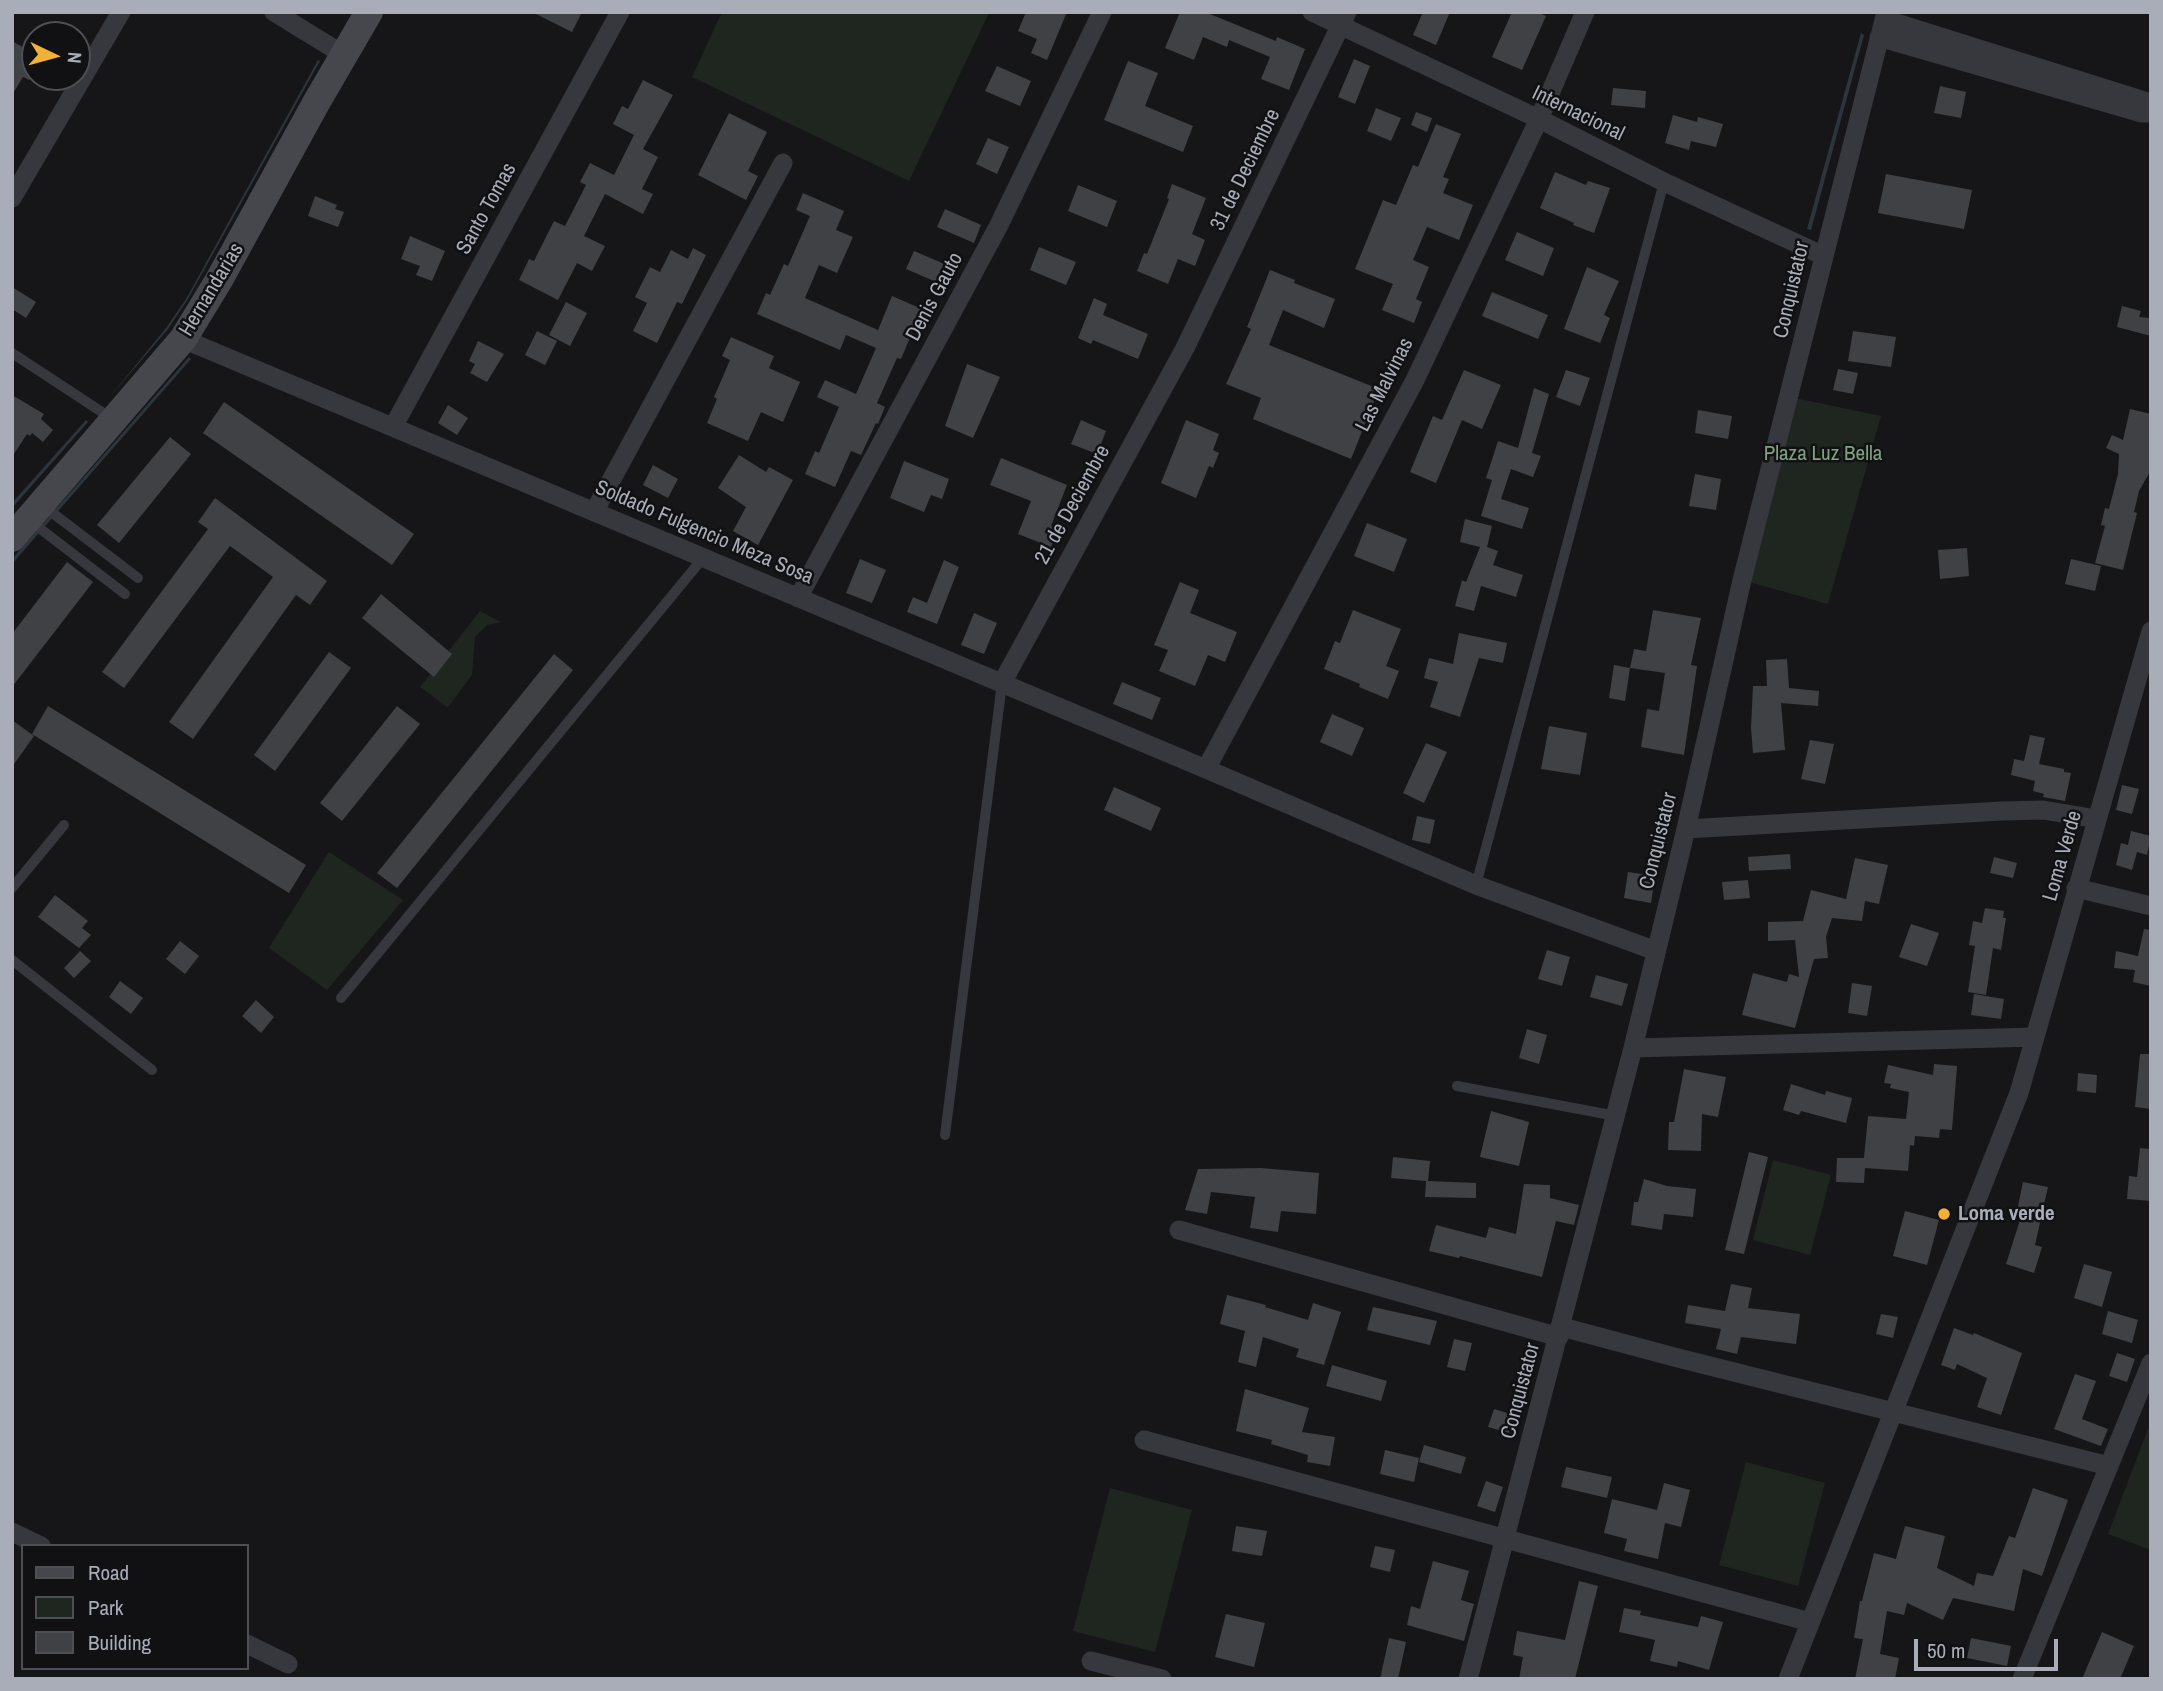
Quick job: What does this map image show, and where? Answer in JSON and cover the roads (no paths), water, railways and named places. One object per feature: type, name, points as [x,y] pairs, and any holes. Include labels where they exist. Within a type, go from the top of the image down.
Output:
[{"type":"street","points":[[12,198],[121,12]]},
{"type":"street","points":[[274,12],[344,55]]},
{"type":"street","name":"Hernandarias","points":[[27,520],[183,339],[219,281],[369,12]]},
{"type":"street","name":"Santo Tomas","points":[[393,427],[620,12]]},
{"type":"street","name":"Denis Gauto","points":[[798,598],[998,228],[1102,12]]},
{"type":"street","name":"Internacional","points":[[1312,12],[1344,19],[1664,182],[1824,256]]},
{"type":"street","name":"Las Malvinas","points":[[1206,769],[1414,382],[1539,119],[1585,12]]},
{"type":"street","name":"31 de Deciembre","points":[[1185,348],[1344,19]]},
{"type":"street","points":[[1883,23],[2151,103]]},
{"type":"street","points":[[1883,23],[2142,113],[2151,113]]},
{"type":"street","name":"Conquistator","points":[[1468,1679],[1616,1116],[1686,829],[1742,580],[1883,23]]},
{"type":"street","points":[[594,512],[783,163]]},
{"type":"street","name":"Soldado Fulgencio Meza Sosa","points":[[183,339],[1206,769],[1476,886],[1656,950]]},
{"type":"street","name":"21 de Deciembre","points":[[1002,683],[1185,348]]},
{"type":"street","name":"Loma Verde","points":[[1788,1679],[2019,1093],[2151,631]]},
{"type":"street","points":[[1686,829],[2043,810],[2097,819]]},
{"type":"street","points":[[2076,888],[2151,906]]},
{"type":"street","points":[[1633,1048],[2035,1037]]},
{"type":"street","points":[[1179,1230],[1560,1332],[2109,1466]]},
{"type":"street","points":[[2022,1679],[2151,1363]]},
{"type":"street","points":[[1144,1440],[1810,1622]]},
{"type":"street","points":[[12,1532],[37,1544]]},
{"type":"street","points":[[248,1644],[288,1664]]},
{"type":"street","points":[[1091,1661],[1162,1679]]},
{"type":"lane","points":[[1476,886],[1664,182]]},
{"type":"lane","points":[[12,353],[115,420]]},
{"type":"lane","points":[[27,520],[138,578]]},
{"type":"lane","points":[[27,520],[125,594]]},
{"type":"lane","points":[[341,998],[703,558]]},
{"type":"lane","points":[[945,1135],[1002,683]]},
{"type":"lane","points":[[12,888],[64,824]]},
{"type":"lane","points":[[12,960],[152,1070]]},
{"type":"lane","points":[[1457,1086],[1616,1116]]},
{"type":"place","name":"Loma verde","points":[[1944,1214]]},
{"type":"park label","name":"Plaza Luz Bella","points":[[1823,454]]}]
